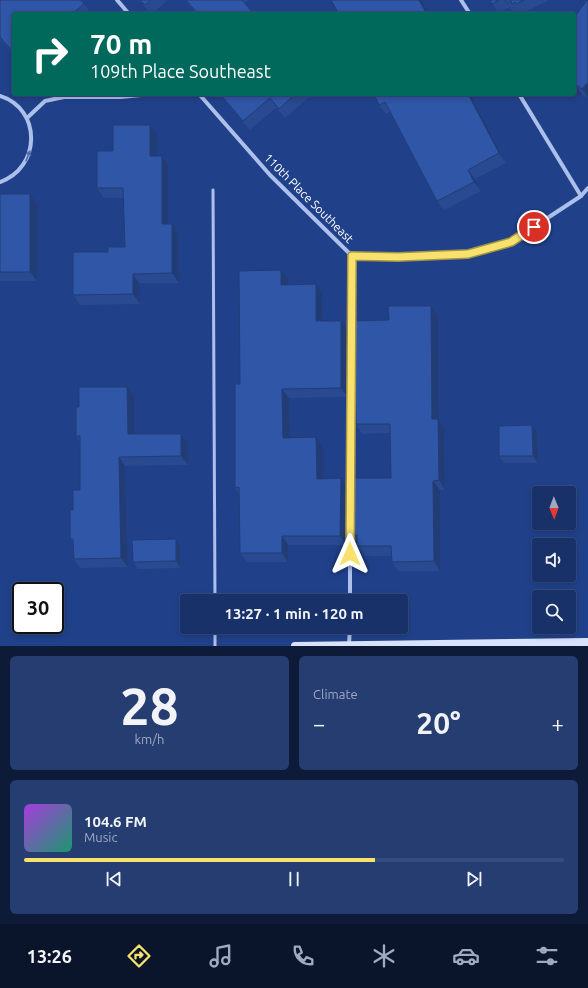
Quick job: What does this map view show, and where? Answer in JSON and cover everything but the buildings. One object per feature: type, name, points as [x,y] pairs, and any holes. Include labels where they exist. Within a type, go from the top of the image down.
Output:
[{"type":"street","points":[[117,0],[127,12]]},
{"type":"street","points":[[461,0],[469,12]]},
{"type":"street","points":[[0,96],[18,106],[26,118],[31,133],[31,148],[25,162],[15,174],[0,182]]},
{"type":"street","points":[[26,118],[45,101],[64,97],[131,96]]},
{"type":"street","name":"110th Place Southeast","points":[[201,96],[270,175],[352,256],[351,326]]},
{"type":"street","points":[[520,96],[581,196]]},
{"type":"street","points":[[352,256],[398,257],[468,254],[511,242],[581,196],[588,188]]},
{"type":"street","points":[[350,491],[351,381]]},
{"type":"street","points":[[350,530],[350,594]]},
{"type":"street","points":[[349,646],[350,634]]},
{"type":"street","points":[[295,646],[588,642]]},
{"type":"lane","points":[[213,190],[215,594]]},
{"type":"lane","points":[[215,634],[215,646]]},
{"type":"route","points":[[350,554],[352,256],[398,257],[468,254],[511,242],[534,227]]}]
